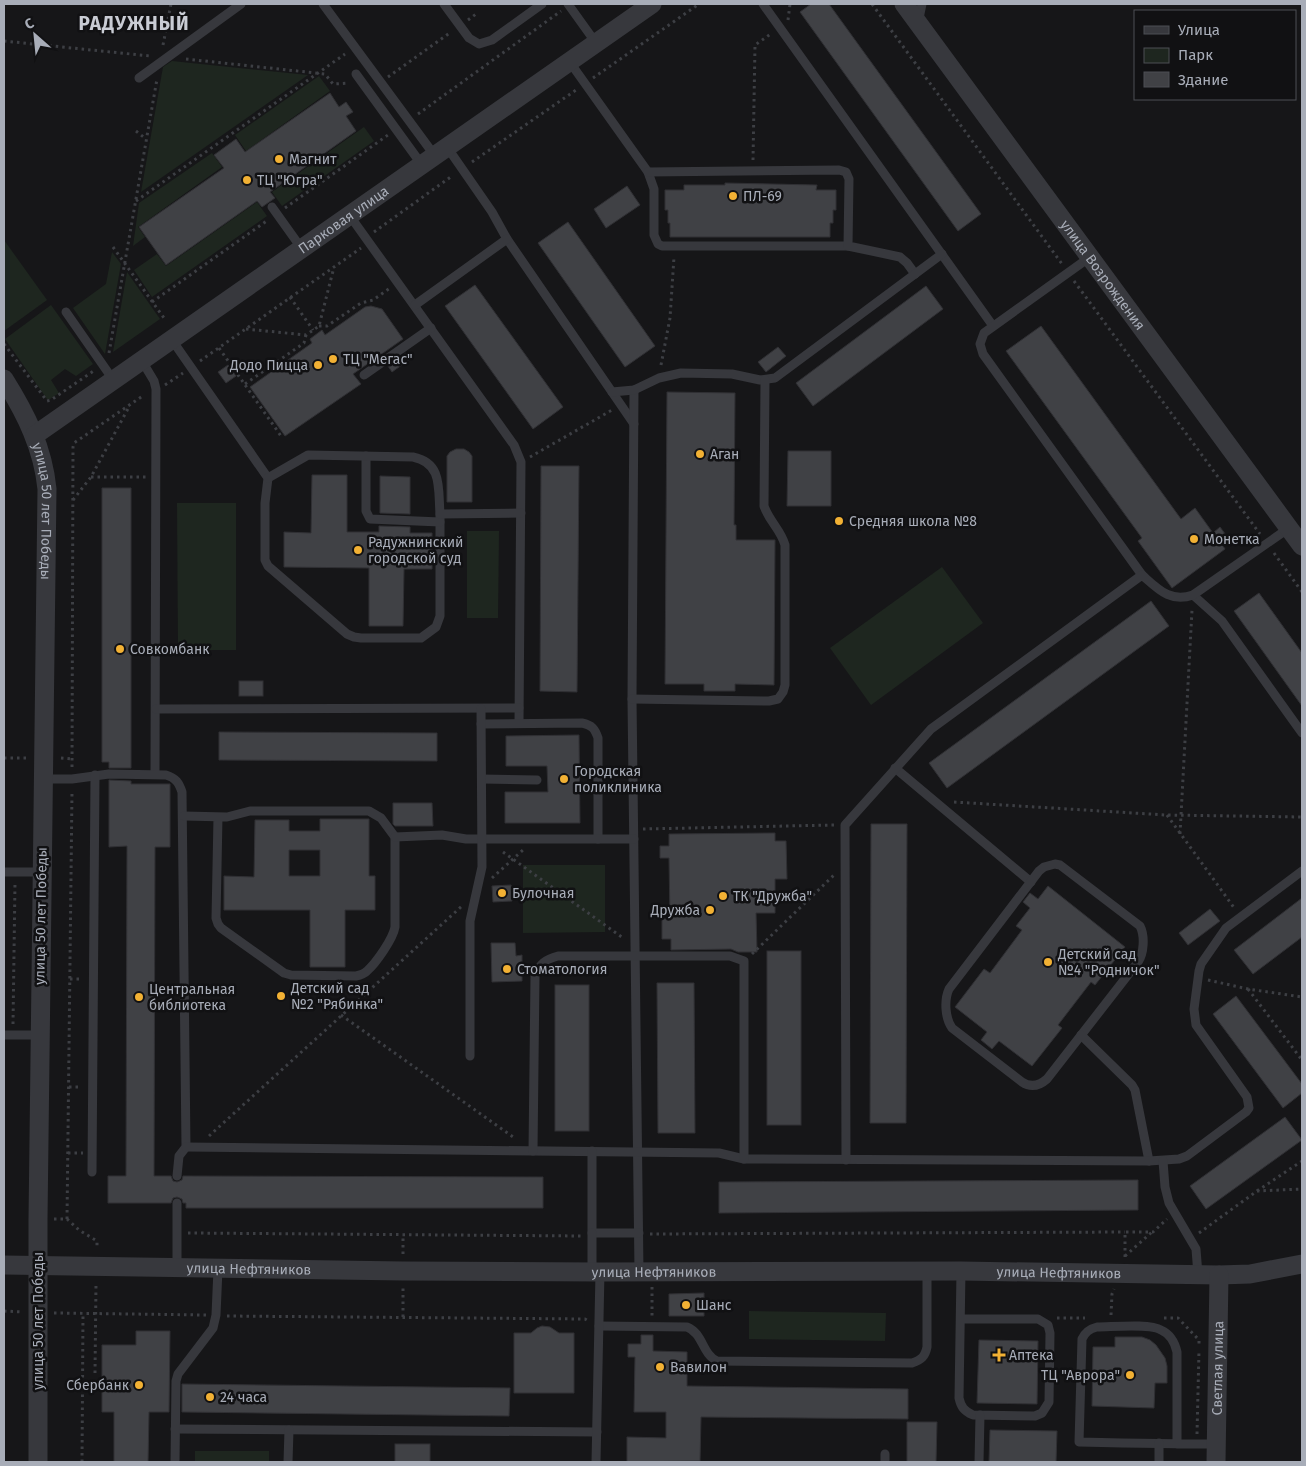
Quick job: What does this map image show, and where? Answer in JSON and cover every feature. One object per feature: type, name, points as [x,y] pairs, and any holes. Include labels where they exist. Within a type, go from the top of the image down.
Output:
[{"type":"street","name":"Парковая улица","points":[[35,435],[652,4]]},
{"type":"street","name":"улица Возрождения","points":[[904,4],[1302,546]]},
{"type":"street","name":"улица 50 лет Победы","points":[[4,379],[23,409],[35,435],[44,464],[47,489],[40,1035],[38,1462]]},
{"type":"street","name":"улица Нефтяников","points":[[4,1265],[596,1272],[961,1271],[1219,1275],[1250,1274],[1302,1264]]},
{"type":"street","name":"Светлая улица","points":[[1217,1453],[1219,1275]]},
{"type":"lane","points":[[139,78],[241,4]]},
{"type":"lane","points":[[323,4],[434,156]]},
{"type":"lane","points":[[444,4],[460,26],[474,42],[479,44],[492,40],[542,4]]},
{"type":"lane","points":[[569,4],[596,43]]},
{"type":"lane","points":[[763,4],[993,326]]},
{"type":"lane","points":[[918,23],[922,4]]},
{"type":"lane","points":[[570,62],[648,172],[654,189],[654,235],[656,241],[662,246],[848,246],[900,257],[915,274]]},
{"type":"lane","points":[[356,74],[396,130],[434,156],[462,169],[492,212],[506,240],[634,424]]},
{"type":"lane","points":[[648,172],[839,170],[846,172],[849,179],[848,246]]},
{"type":"lane","points":[[275,210],[302,249]]},
{"type":"lane","points":[[350,216],[514,445],[521,462],[518,723]]},
{"type":"lane","points":[[415,305],[506,240]]},
{"type":"lane","points":[[612,392],[634,390],[659,378],[681,373],[732,374],[765,380],[775,378],[942,254]]},
{"type":"lane","points":[[1090,257],[993,326],[984,334],[980,344],[983,354],[1142,575],[1172,597],[1184,598],[1193,595],[1289,528]]},
{"type":"lane","points":[[66,312],[114,381]]},
{"type":"lane","points":[[364,375],[431,328]]},
{"type":"lane","points":[[172,340],[268,478],[265,503],[265,560],[268,566],[340,628],[354,637],[421,638],[436,627],[440,616],[440,518],[438,480],[431,464],[424,459],[413,457],[308,455],[268,478]]},
{"type":"lane","points":[[142,362],[150,374],[156,389],[155,774]]},
{"type":"lane","points":[[632,699],[769,701],[778,699],[783,692],[785,685],[785,545],[782,535],[768,516],[764,506],[765,380]]},
{"type":"lane","points":[[634,390],[632,699],[639,1272]]},
{"type":"lane","points":[[366,456],[366,511],[370,519],[440,518],[521,513]]},
{"type":"lane","points":[[846,1160],[845,825],[931,729],[1142,575]]},
{"type":"lane","points":[[1193,595],[1222,621],[1302,734]]},
{"type":"lane","points":[[156,709],[519,708]]},
{"type":"lane","points":[[470,1056],[470,921],[481,874],[484,839],[481,709]]},
{"type":"lane","points":[[481,724],[582,723],[590,725],[596,731],[598,738],[598,839]]},
{"type":"lane","points":[[895,768],[1031,882]]},
{"type":"lane","points":[[43,779],[72,779],[109,774],[166,775],[177,780],[182,792],[184,816],[186,1147],[179,1156],[177,1176]]},
{"type":"lane","points":[[92,1172],[95,775]]},
{"type":"lane","points":[[482,779],[537,780]]},
{"type":"lane","points":[[184,816],[227,817],[250,811],[369,811],[381,818],[395,837],[394,933],[369,970],[356,976],[291,975],[284,973],[218,924],[216,918],[218,817]]},
{"type":"lane","points":[[395,837],[442,835],[466,839],[598,839],[634,834]]},
{"type":"lane","points":[[1055,864],[1060,865],[1137,923],[1142,929],[1143,934],[1141,958],[1081,1036],[1047,1079],[1042,1083],[1032,1086],[1022,1082],[952,1028],[948,1021],[946,996],[949,989],[1031,882],[1044,867],[1055,864]]},
{"type":"lane","points":[[186,1147],[719,1153],[744,1159],[1149,1161],[1179,1159],[1187,1156],[1249,1108],[1247,1097],[1196,1025],[1194,1009],[1201,964],[1221,933],[1302,871]]},
{"type":"lane","points":[[6,872],[42,872]]},
{"type":"lane","points":[[533,1151],[535,976],[537,969],[548,958],[558,956],[636,951],[730,956],[744,961],[744,1159]]},
{"type":"lane","points":[[8,1035],[40,1035]]},
{"type":"lane","points":[[1081,1036],[1135,1090],[1149,1161]]},
{"type":"lane","points":[[592,1151],[592,1233],[599,1326],[596,1462]]},
{"type":"lane","points":[[1163,1161],[1165,1187],[1169,1203],[1196,1249],[1198,1275]]},
{"type":"lane","points":[[177,1203],[177,1268]]},
{"type":"lane","points":[[592,1233],[639,1233]]},
{"type":"lane","points":[[175,1462],[176,1381],[178,1374],[209,1336],[213,1328],[216,1315],[218,1268]]},
{"type":"lane","points":[[599,1326],[687,1327],[692,1329],[697,1335],[708,1355],[717,1361],[912,1363],[920,1360],[925,1354],[927,1347],[927,1271]]},
{"type":"lane","points":[[961,1271],[959,1398],[961,1406],[965,1411],[973,1415],[1035,1416],[1042,1413],[1047,1408],[1049,1402],[1050,1333],[1048,1325],[1038,1319],[961,1319]]},
{"type":"lane","points":[[1177,1444],[1177,1352],[1175,1343],[1162,1330],[1151,1327],[1090,1328],[1082,1339],[1079,1442],[1159,1444],[1177,1444],[1196,1444],[1217,1453]]},
{"type":"lane","points":[[979,1462],[980,1415]]},
{"type":"lane","points":[[176,1428],[597,1432]]},
{"type":"lane","points":[[288,1462],[289,1430]]},
{"type":"lane","points":[[1159,1444],[1159,1462]]},
{"type":"path","points":[[4,344],[47,401],[108,361],[146,139],[163,59],[171,4]]},
{"type":"path","points":[[409,121],[569,4]]},
{"type":"path","points":[[95,1373],[97,1241],[79,1230],[67,1219],[72,779],[72,447],[74,443],[131,404],[166,384],[246,329],[362,247],[376,229],[699,4]]},
{"type":"path","points":[[872,4],[1302,592]]},
{"type":"path","points":[[380,82],[476,14]]},
{"type":"path","points":[[753,171],[754,45],[780,27]]},
{"type":"path","points":[[4,41],[163,59],[318,73],[325,74],[333,84],[349,83],[360,97],[368,91]]},
{"type":"path","points":[[135,201],[355,47]]},
{"type":"path","points":[[152,302],[275,210],[396,130]]},
{"type":"path","points":[[136,131],[146,139]]},
{"type":"path","points":[[659,378],[670,318],[674,246]]},
{"type":"path","points":[[113,247],[164,318]]},
{"type":"path","points":[[319,326],[335,266]]},
{"type":"path","points":[[245,384],[304,343],[306,335],[319,326],[327,326],[361,303],[373,300],[398,282]]},
{"type":"path","points":[[290,297],[313,330]]},
{"type":"path","points":[[246,329],[306,335]]},
{"type":"path","points":[[219,348],[281,436]]},
{"type":"path","points":[[72,500],[92,476],[131,404]]},
{"type":"path","points":[[521,462],[621,405]]},
{"type":"path","points":[[92,476],[156,477]]},
{"type":"path","points":[[1180,834],[1193,595]]},
{"type":"path","points":[[934,801],[1166,815],[1302,817]]},
{"type":"path","points":[[1166,815],[1240,917]]},
{"type":"path","points":[[634,834],[845,825]]},
{"type":"path","points":[[484,839],[636,951]]},
{"type":"path","points":[[198,1147],[223,1122],[535,839]]},
{"type":"path","points":[[744,961],[846,863]]},
{"type":"path","points":[[6,872],[15,883],[8,1035]]},
{"type":"path","points":[[1198,978],[1302,998]]},
{"type":"path","points":[[1248,989],[1302,1060]]},
{"type":"path","points":[[341,1016],[533,1151]]},
{"type":"path","points":[[1191,1239],[1302,1161]]},
{"type":"path","points":[[1257,1192],[1302,1189]]},
{"type":"path","points":[[1125,1257],[1153,1232]]},
{"type":"path","points":[[4,1311],[83,1314],[585,1319],[599,1326]]},
{"type":"path","points":[[82,1462],[83,1314]]},
{"type":"path","points":[[1038,1319],[1086,1318]]},
{"type":"path","points":[[1103,1318],[1111,1318]]},
{"type":"path","points":[[1159,1318],[1178,1318],[1199,1340],[1196,1444]]},
{"type":"green space","points":[[172,61],[308,75],[141,192],[163,67]]},
{"type":"green space","points":[[319,76],[330,91],[246,151],[235,135]]},
{"type":"green space","points":[[364,127],[374,141],[282,206],[272,192]]},
{"type":"green space","points":[[212,153],[222,167],[138,227],[145,237],[133,246],[139,203]]},
{"type":"green space","points":[[257,202],[267,216],[152,297],[134,270],[157,254],[166,266]]},
{"type":"green space","points":[[4,240],[47,300],[4,331]]},
{"type":"green space","points":[[112,252],[121,264],[105,354],[73,308],[106,284]]},
{"type":"green space","points":[[127,272],[160,319],[113,352]]},
{"type":"green space","points":[[51,305],[93,364],[76,376],[65,369],[51,380],[59,393],[47,399],[5,339]]},
{"type":"green space","points":[[177,503],[236,503],[236,650],[178,650]]},
{"type":"green space","points":[[467,531],[499,531],[498,618],[467,618]]},
{"type":"green space","points":[[942,567],[983,623],[871,705],[830,648]]},
{"type":"green space","points":[[523,865],[605,865],[605,932],[523,933]]},
{"type":"green space","points":[[749,1311],[886,1313],[885,1341],[749,1339]]},
{"type":"green space","points":[[195,1451],[269,1451],[269,1462],[195,1462]]},
{"type":"building","points":[[811,4],[829,4],[981,214],[958,231],[800,12]]},
{"type":"building","name":"ТЦ \"Югра\"","points":[[330,93],[339,107],[346,102],[353,112],[346,116],[356,131],[270,192],[275,198],[262,207],[257,201],[166,265],[139,227],[224,168],[214,155],[236,139],[245,152]]},
{"type":"building","points":[[725,183],[817,185],[816,190],[836,190],[836,210],[833,210],[833,223],[830,223],[830,237],[670,237],[668,210],[665,210],[665,190],[684,190],[684,185],[725,185]]},
{"type":"building","points":[[627,186],[640,205],[606,228],[594,209]]},
{"type":"building","points":[[568,222],[655,346],[625,367],[538,243]]},
{"type":"building","points":[[475,285],[563,407],[533,429],[445,306]]},
{"type":"building","points":[[926,286],[943,309],[813,406],[796,383]]},
{"type":"building","name":"ТЦ \"Мегас\"","points":[[371,306],[382,309],[403,339],[353,374],[361,384],[285,436],[250,387],[312,343],[310,339],[322,330],[325,335],[365,307]]},
{"type":"building","points":[[1041,326],[1181,519],[1195,508],[1213,533],[1220,527],[1228,538],[1221,543],[1225,549],[1172,588],[1138,541],[1142,538],[1006,351]]},
{"type":"building","points":[[778,347],[786,356],[766,372],[758,362]]},
{"type":"building","points":[[406,353],[410,359],[392,372],[388,366]]},
{"type":"building","points":[[228,365],[236,376],[226,383],[218,372]]},
{"type":"building","points":[[667,392],[735,393],[734,525],[736,525],[736,540],[775,540],[774,685],[735,684],[735,691],[704,691],[704,684],[665,684]]},
{"type":"building","points":[[456,449],[464,449],[472,456],[472,502],[447,502],[447,456]]},
{"type":"building","points":[[788,451],[831,451],[831,506],[787,506]]},
{"type":"building","points":[[541,466],[579,466],[577,692],[540,691]]},
{"type":"building","name":"Радужнинский городской суд","points":[[312,475],[347,475],[347,532],[379,532],[379,526],[410,527],[410,533],[432,533],[432,569],[404,569],[403,626],[369,626],[369,568],[284,567],[284,532],[311,533]]},
{"type":"building","points":[[380,476],[410,477],[410,514],[380,513]]},
{"type":"building","points":[[102,488],[131,488],[131,768],[109,768],[109,762],[102,762]]},
{"type":"building","points":[[1259,593],[1302,653],[1302,706],[1234,611]]},
{"type":"building","points":[[1151,601],[1169,626],[947,788],[929,763]]},
{"type":"building","points":[[239,681],[263,681],[263,696],[239,696]]},
{"type":"building","points":[[219,732],[437,733],[437,761],[219,760]]},
{"type":"building","name":"Городская поликлиника","points":[[579,735],[580,823],[505,823],[505,792],[548,792],[547,766],[506,766],[506,736]]},
{"type":"building","points":[[109,780],[131,781],[131,784],[170,784],[170,847],[155,847],[154,1176],[171,1176],[173,1181],[177,1182],[182,1180],[183,1176],[543,1177],[543,1208],[186,1208],[186,1203],[183,1203],[182,1199],[177,1197],[173,1198],[171,1203],[108,1203],[108,1176],[126,1176],[127,846],[109,847]]},
{"type":"building","points":[[393,803],[432,803],[433,826],[395,826],[393,824]]},
{"type":"building","points":[[320,819],[369,819],[369,876],[375,876],[375,910],[345,910],[345,967],[310,967],[310,910],[224,910],[224,876],[254,877],[255,820],[289,820],[289,831],[320,831]],"holes":[[[289,850],[320,850],[320,876],[289,876]]]},
{"type":"building","points":[[871,824],[907,824],[906,1123],[870,1123]]},
{"type":"building","name":"ТК \"Дружба\"","points":[[775,833],[775,841],[786,841],[787,879],[775,879],[775,913],[756,913],[757,952],[738,952],[731,949],[671,950],[671,939],[662,939],[662,919],[670,919],[669,858],[660,858],[660,846],[669,846],[669,834]]},
{"type":"building","name":"Булочная","points":[[511,885],[512,901],[493,902],[492,886]]},
{"type":"building","points":[[1048,886],[1125,947],[1095,985],[1091,982],[1058,1025],[1062,1028],[1032,1066],[999,1041],[992,1049],[981,1040],[987,1032],[955,1007],[984,969],[990,973],[1022,930],[1016,926],[1030,908],[1023,902],[1030,893],[1038,899]]},
{"type":"building","points":[[1302,898],[1302,937],[1253,974],[1234,950]]},
{"type":"building","points":[[1210,909],[1220,921],[1188,945],[1179,933]]},
{"type":"building","name":"Стоматология","points":[[491,943],[515,943],[516,956],[522,955],[522,981],[492,982]]},
{"type":"building","points":[[767,951],[801,951],[801,1125],[767,1125]]},
{"type":"building","points":[[657,983],[694,983],[695,1133],[658,1133]]},
{"type":"building","points":[[555,985],[589,985],[589,1131],[555,1131]]},
{"type":"building","points":[[1236,996],[1302,1084],[1302,1093],[1283,1108],[1213,1014]]},
{"type":"building","points":[[1285,1117],[1302,1140],[1206,1209],[1190,1186]]},
{"type":"building","points":[[1138,1180],[1138,1210],[719,1213],[719,1182]]},
{"type":"building","name":"Шанс","points":[[704,1293],[704,1316],[669,1316],[669,1294]]},
{"type":"building","points":[[542,1326],[550,1327],[559,1333],[574,1333],[574,1393],[514,1393],[514,1333],[531,1333]]},
{"type":"building","points":[[136,1331],[170,1331],[169,1412],[149,1412],[148,1462],[114,1462],[114,1412],[102,1412],[102,1345],[136,1345]]},
{"type":"building","points":[[641,1335],[653,1335],[653,1351],[687,1352],[687,1386],[908,1389],[908,1419],[701,1417],[700,1461],[627,1462],[627,1437],[666,1438],[666,1412],[634,1412],[635,1357],[628,1357],[628,1344],[641,1344]]},
{"type":"building","name":"ТЦ \"Аврора\"","points":[[1115,1337],[1142,1337],[1150,1340],[1165,1358],[1167,1383],[1155,1383],[1154,1408],[1092,1406],[1093,1347],[1115,1347]]},
{"type":"building","points":[[979,1340],[1038,1341],[1037,1404],[977,1403]]},
{"type":"building","points":[[182,1384],[510,1388],[509,1416],[182,1412]]},
{"type":"building","points":[[907,1422],[937,1422],[936,1462],[907,1462]]},
{"type":"building","points":[[990,1430],[1057,1431],[1056,1462],[989,1462]]},
{"type":"building","points":[[395,1444],[430,1444],[430,1462],[395,1462]]},
{"type":"place","name":"Магнит","points":[[279,159]]},
{"type":"place","name":"ТЦ \"Югра\"","points":[[247,180]]},
{"type":"place","name":"ПЛ-69","points":[[733,196]]},
{"type":"place","name":"ТЦ \"Мегас\"","points":[[333,359]]},
{"type":"place","name":"Додо Пицца","points":[[318,365]]},
{"type":"place","name":"Аган","points":[[700,454]]},
{"type":"place","name":"Средняя школа №8","points":[[839,521]]},
{"type":"place","name":"Монетка","points":[[1194,539]]},
{"type":"place","name":"Радужнинский городской суд","points":[[358,550]]},
{"type":"place","name":"Совкомбанк","points":[[120,649]]},
{"type":"place","name":"Городская поликлиника","points":[[564,779]]},
{"type":"place","name":"Булочная","points":[[502,893]]},
{"type":"place","name":"ТК \"Дружба\"","points":[[723,896]]},
{"type":"place","name":"Дружба","points":[[710,910]]},
{"type":"place","name":"Детский сад №4 \"Родничок\"","points":[[1048,962]]},
{"type":"place","name":"Стоматология","points":[[507,969]]},
{"type":"place","name":"Детский сад №2 \"Рябинка\"","points":[[281,996]]},
{"type":"place","name":"Центральная библиотека","points":[[139,997]]},
{"type":"place","name":"Шанс","points":[[686,1305]]},
{"type":"place","name":"Аптека","points":[[999,1355]]},
{"type":"place","name":"Вавилон","points":[[660,1367]]},
{"type":"place","name":"ТЦ \"Аврора\"","points":[[1130,1375]]},
{"type":"place","name":"Сбербанк","points":[[139,1385]]},
{"type":"place","name":"24 часа","points":[[210,1397]]},
{"type":"district","name":"РАДУЖНЫЙ","points":[[134,23]]}]
